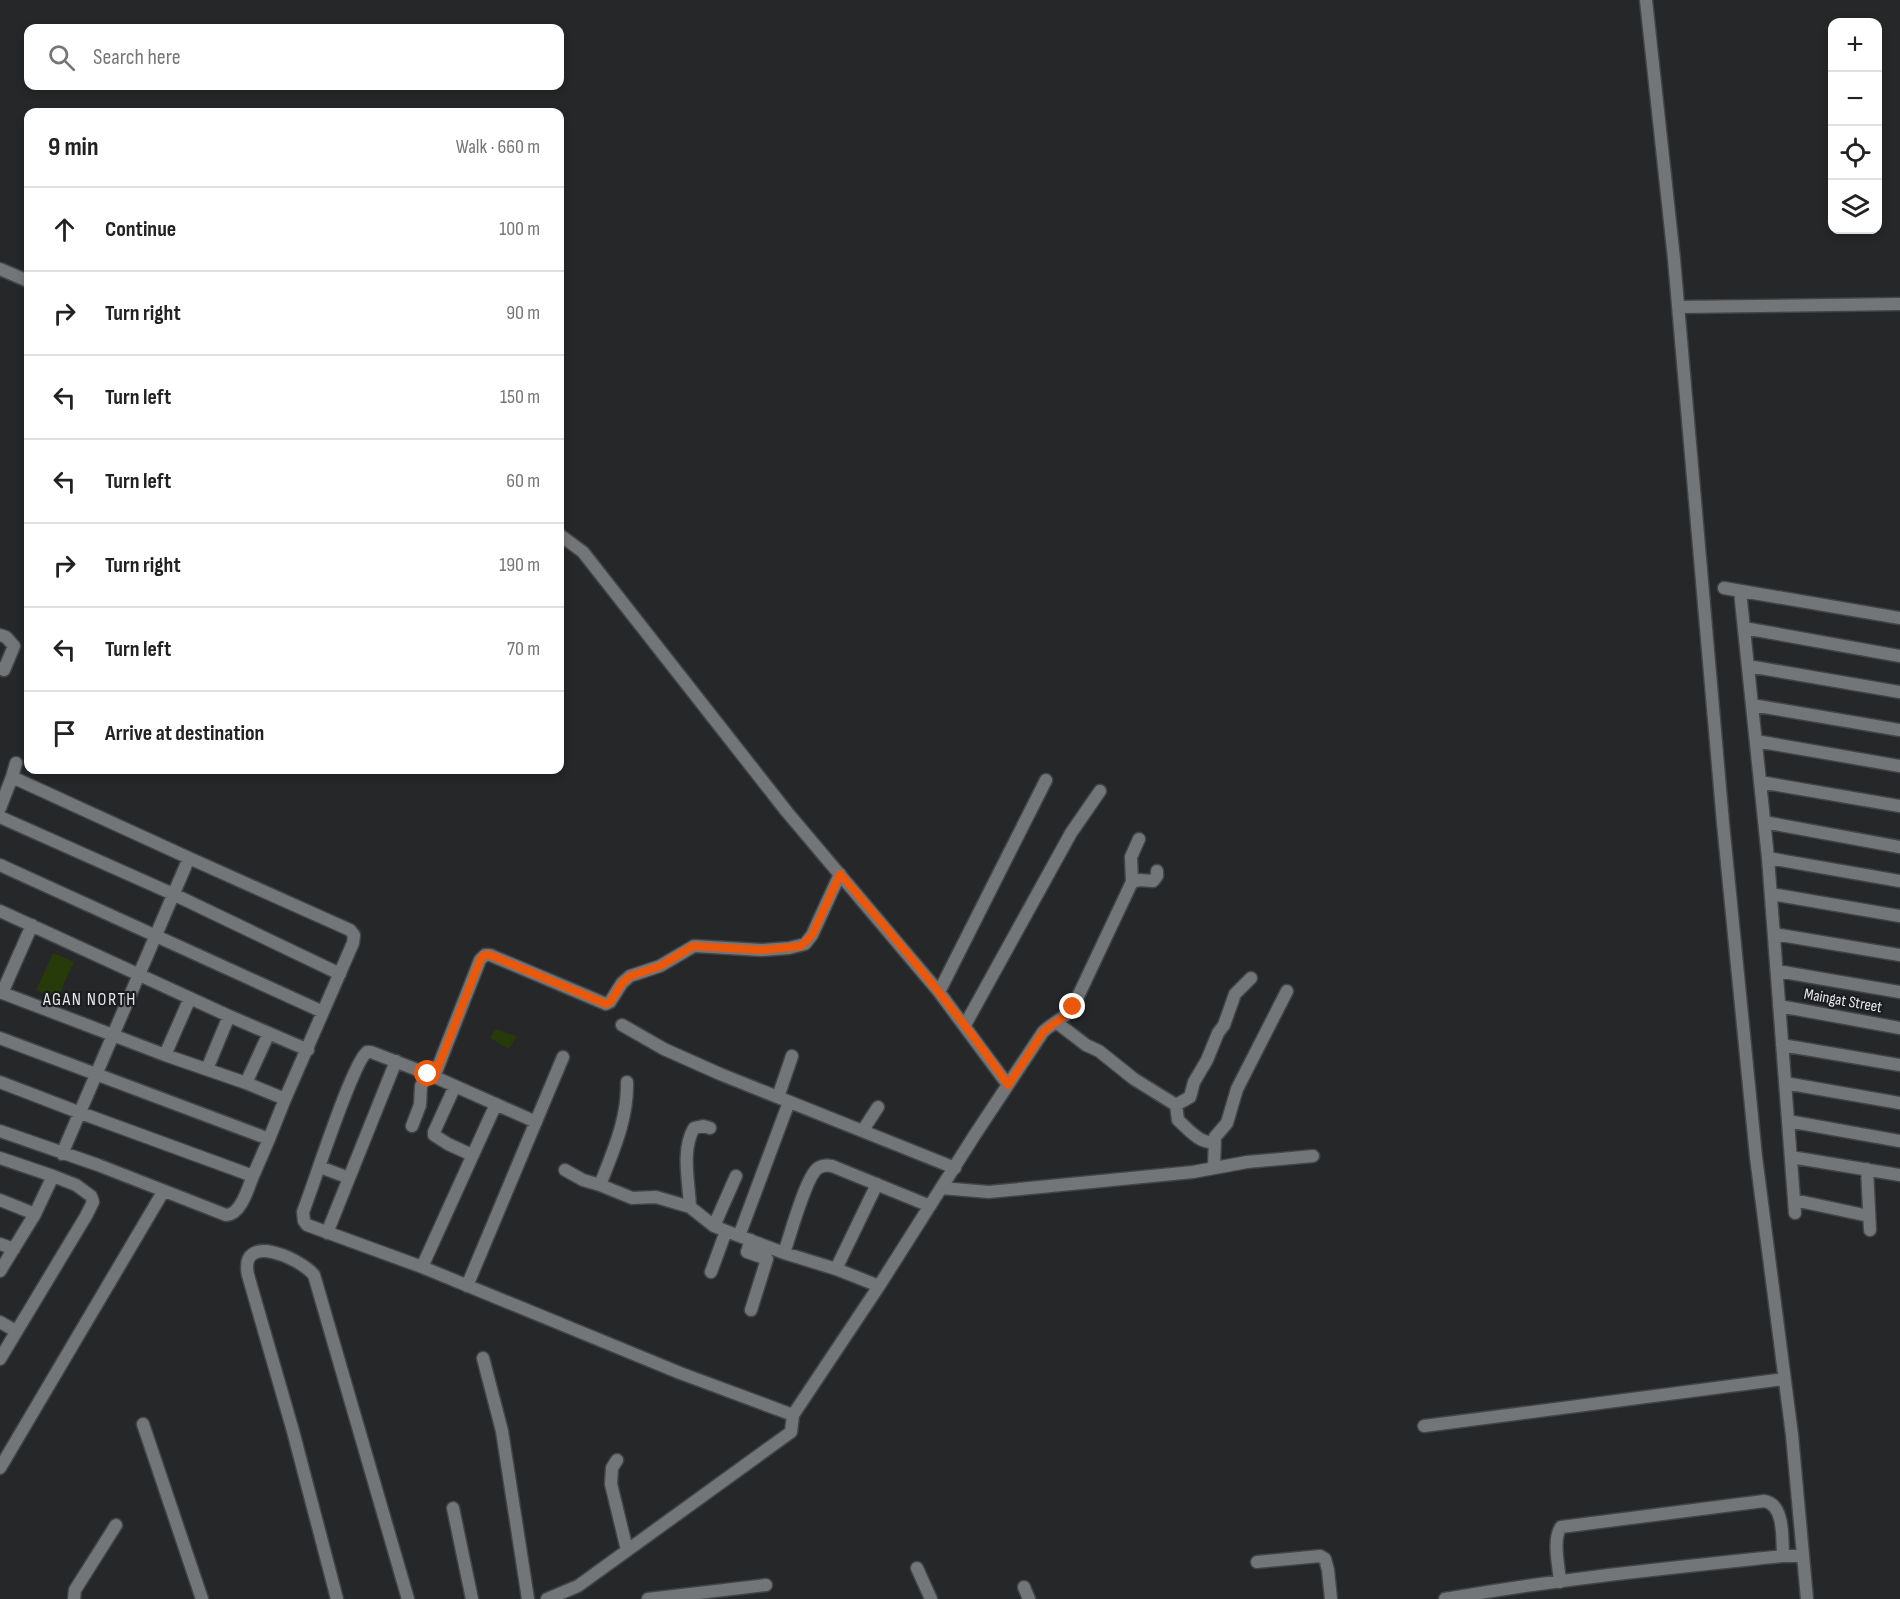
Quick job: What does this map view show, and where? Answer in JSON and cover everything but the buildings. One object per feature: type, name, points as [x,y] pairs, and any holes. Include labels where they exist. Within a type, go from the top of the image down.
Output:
[{"type":"street","points":[[1646,0],[1679,307],[1723,823],[1756,1157],[1792,1435],[1807,1599]]},
{"type":"street","points":[[0,269],[24,279]]},
{"type":"street","points":[[1679,307],[1900,304]]},
{"type":"street","points":[[564,538],[583,552],[787,812],[939,992],[1008,1085]]},
{"type":"street","points":[[1724,588],[1900,618]]},
{"type":"street","points":[[1740,591],[1768,858],[1794,1206],[1869,1216]]},
{"type":"street","points":[[1744,628],[1900,656]]},
{"type":"street","points":[[0,635],[14,646],[4,670],[0,668]]},
{"type":"street","points":[[1748,666],[1900,692]]},
{"type":"street","points":[[1752,705],[1900,730]]},
{"type":"street","points":[[1756,741],[1900,766]]},
{"type":"street","points":[[0,808],[16,763]]},
{"type":"street","points":[[0,1131],[231,1215],[237,1211],[270,1139],[354,940],[350,930],[12,777]]},
{"type":"street","points":[[939,992],[1046,780]]},
{"type":"street","points":[[1760,782],[1900,806]]},
{"type":"street","points":[[965,1025],[1071,833],[1100,791]]},
{"type":"street","points":[[0,817],[173,894],[340,974]]},
{"type":"street","points":[[1764,822],[1900,847]]},
{"type":"street","points":[[548,1599],[578,1586],[788,1436],[791,1432],[793,1415],[1043,1032],[1064,1018],[1073,1007],[1132,882],[1131,857],[1139,839]]},
{"type":"street","points":[[62,1154],[189,858]]},
{"type":"street","points":[[1768,858],[1900,881]]},
{"type":"street","points":[[0,865],[323,1012]]},
{"type":"street","points":[[1132,882],[1153,881],[1157,876],[1157,871]]},
{"type":"street","points":[[412,1126],[420,1105],[421,1086],[431,1075],[484,955],[490,955],[606,1004],[630,976],[660,966],[693,946],[761,950],[801,946],[812,935],[840,874]]},
{"type":"street","points":[[1771,894],[1900,916]]},
{"type":"street","points":[[0,911],[308,1050]]},
{"type":"street","points":[[32,925],[1,993],[285,1099]]},
{"type":"street","points":[[1774,934],[1900,955]]},
{"type":"street","points":[[1777,971],[1900,992]]},
{"type":"street","points":[[1176,1104],[1190,1097],[1194,1082],[1224,1025],[1235,994],[1251,978]]},
{"type":"street","points":[[1214,1167],[1214,1142],[1219,1131],[1227,1123],[1238,1089],[1287,992]]},
{"type":"street","points":[[165,1054],[190,998]]},
{"type":"street","name":"Maingat Street","points":[[1779,1006],[1900,1028]]},
{"type":"street","points":[[207,1069],[229,1016]]},
{"type":"street","points":[[1056,1022],[1086,1045],[1099,1051],[1134,1079],[1176,1104]]},
{"type":"street","points":[[622,1025],[664,1049],[955,1168]]},
{"type":"street","points":[[246,1083],[269,1033]]},
{"type":"street","points":[[0,1038],[270,1139]]},
{"type":"street","points":[[1782,1046],[1900,1065]]},
{"type":"street","points":[[536,1122],[396,1061],[371,1052],[364,1054],[340,1110],[303,1212],[304,1221],[327,1233],[423,1267],[681,1373],[793,1415]]},
{"type":"street","points":[[751,1310],[766,1259],[747,1252],[745,1238],[783,1099],[792,1056]]},
{"type":"street","points":[[467,1286],[563,1057]]},
{"type":"street","points":[[327,1233],[396,1061]]},
{"type":"street","points":[[0,1082],[78,1113],[253,1176]]},
{"type":"street","points":[[600,1185],[621,1130],[626,1109],[627,1082]]},
{"type":"street","points":[[1785,1083],[1900,1103]]},
{"type":"street","points":[[455,1086],[434,1135],[472,1155]]},
{"type":"street","points":[[423,1267],[496,1104]]},
{"type":"street","points":[[1176,1104],[1178,1120],[1197,1137],[1209,1143],[1214,1142]]},
{"type":"street","points":[[863,1130],[878,1107]]},
{"type":"street","points":[[1788,1121],[1900,1141]]},
{"type":"street","points":[[690,1207],[686,1161],[689,1143],[694,1128],[703,1126],[710,1128]]},
{"type":"street","points":[[941,1188],[989,1192],[1193,1172],[1214,1167],[1313,1156]]},
{"type":"street","points":[[1791,1157],[1900,1175]]},
{"type":"street","points":[[0,1158],[76,1185],[92,1196],[93,1202],[0,1359]]},
{"type":"street","points":[[784,1253],[809,1179],[818,1168],[828,1165],[930,1206]]},
{"type":"street","points":[[320,1167],[349,1178]]},
{"type":"street","points":[[1867,1169],[1870,1230]]},
{"type":"street","points":[[565,1170],[583,1180],[632,1198],[656,1197],[690,1207],[714,1226],[879,1286]]},
{"type":"street","points":[[0,1271],[35,1214],[53,1176]]},
{"type":"street","points":[[714,1226],[736,1176]]},
{"type":"street","points":[[836,1269],[877,1184]]},
{"type":"street","points":[[0,1468],[163,1192]]},
{"type":"street","points":[[0,1200],[35,1214]]},
{"type":"street","points":[[711,1272],[726,1231]]},
{"type":"street","points":[[0,1244],[14,1249]]},
{"type":"street","points":[[337,1599],[247,1269],[249,1259],[256,1252],[268,1251],[292,1258],[303,1264],[314,1275],[408,1599]]},
{"type":"street","points":[[0,1322],[16,1331]]},
{"type":"street","points":[[483,1358],[502,1431],[528,1599]]},
{"type":"street","points":[[1424,1426],[1784,1379]]},
{"type":"street","points":[[143,1424],[202,1599]]},
{"type":"street","points":[[618,1460],[612,1468],[611,1484],[627,1550]]},
{"type":"street","points":[[1560,1582],[1557,1542],[1561,1527],[1752,1502],[1771,1502],[1775,1506],[1780,1517],[1783,1556]]},
{"type":"street","points":[[453,1508],[472,1599]]},
{"type":"street","points":[[74,1599],[75,1590],[116,1525]]},
{"type":"street","points":[[1257,1562],[1320,1556],[1325,1559],[1328,1570],[1331,1599]]},
{"type":"street","points":[[1444,1599],[1514,1587],[1783,1556],[1803,1556]]},
{"type":"street","points":[[917,1568],[931,1599]]},
{"type":"street","points":[[648,1599],[766,1585]]},
{"type":"street","points":[[578,1586],[581,1599]]},
{"type":"street","points":[[1024,1587],[1029,1599]]},
{"type":"green space","points":[[53,953],[74,962],[57,999],[36,990]]},
{"type":"green space","points":[[495,1029],[517,1036],[509,1049],[490,1038]]},
{"type":"district","name":"AGAN NORTH","points":[[90,999]]},
{"type":"route","points":[[428,1074],[434,1077],[480,960],[484,955],[488,954],[601,1004],[606,1004],[630,976],[654,969],[693,946],[761,950],[789,948],[805,944],[812,935],[840,874],[939,992],[1008,1085],[1043,1032],[1069,1014],[1073,1007]]}]
